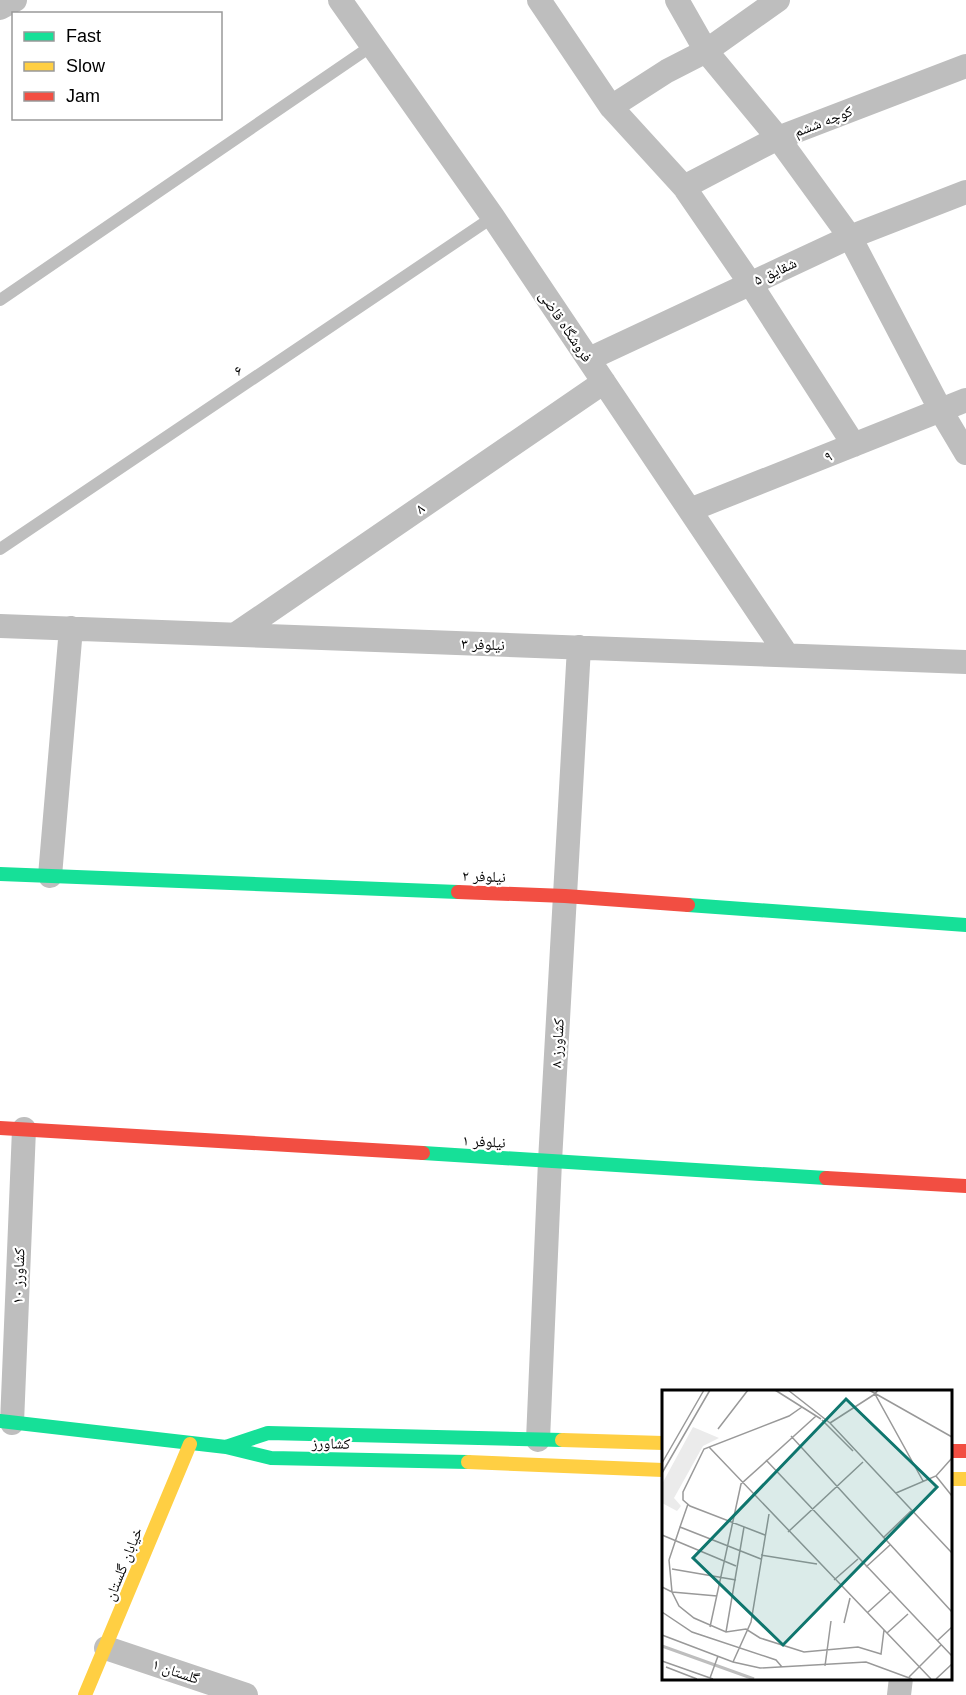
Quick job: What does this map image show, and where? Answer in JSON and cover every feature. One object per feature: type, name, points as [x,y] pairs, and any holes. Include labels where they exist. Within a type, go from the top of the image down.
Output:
[{"type":"street","points":[[0,8],[15,0]]},
{"type":"street","name":"فروشگاه قاضی","points":[[340,0],[493,217],[787,655]]},
{"type":"street","points":[[539,0],[611,107],[684,187],[750,283],[854,445]]},
{"type":"street","points":[[677,0],[706,51],[778,138],[850,237],[941,411],[966,453]]},
{"type":"street","points":[[611,107],[667,71],[706,51],[778,0]]},
{"type":"street","name":"کوچه ششم","points":[[684,187],[778,138],[966,66]]},
{"type":"street","name":"شقایق ۵","points":[[589,359],[850,237],[966,192]]},
{"type":"street","name":"۸","points":[[236,634],[604,382]]},
{"type":"street","name":"۹","points":[[690,510],[966,400]]},
{"type":"street","name":"نیلوفر ۳","points":[[0,626],[966,662]]},
{"type":"street","points":[[50,876],[71,628]]},
{"type":"street","name":"کشاورز ۸","points":[[538,1440],[550,1161],[579,647]]},
{"type":"street","name":"نیلوفر ۲","points":[[0,874],[565,896],[966,925]]},
{"type":"street","name":"نیلوفر ۱","points":[[0,1128],[966,1186]]},
{"type":"street","name":"کشاورز ۱۰","points":[[6,1422],[24,1129]]},
{"type":"street","name":"کشاورز","points":[[6,1422],[226,1447],[271,1458],[536,1464],[662,1470]]},
{"type":"street","points":[[226,1447],[268,1433],[662,1443]]},
{"type":"street","name":"خیابان گلستان","points":[[85,1695],[189,1444]]},
{"type":"street","name":"گلستان ۱","points":[[106,1648],[246,1695]]},
{"type":"street","points":[[899,1695],[901,1680]]},
{"type":"lane","points":[[0,300],[373,45]]},
{"type":"lane","name":"۶","points":[[0,549],[493,217]]},
{"type":"traffic: fast","points":[[0,874],[458,892]]},
{"type":"traffic: fast","points":[[688,905],[966,925]]},
{"type":"traffic: fast","points":[[423,1153],[826,1178]]},
{"type":"traffic: fast","points":[[0,1421],[226,1447],[271,1458],[468,1462]]},
{"type":"traffic: fast","points":[[226,1447],[268,1433],[562,1440]]},
{"type":"traffic: slow","points":[[562,1440],[662,1443]]},
{"type":"traffic: slow","points":[[85,1695],[190,1444]]},
{"type":"traffic: slow","points":[[468,1462],[662,1470]]},
{"type":"traffic: slow","points":[[951,1479],[966,1479]]},
{"type":"traffic: jam","points":[[458,892],[565,896],[688,905]]},
{"type":"traffic: jam","points":[[0,1128],[423,1153]]},
{"type":"traffic: jam","points":[[826,1178],[966,1186]]},
{"type":"traffic: jam","points":[[951,1451],[966,1451]]}]
